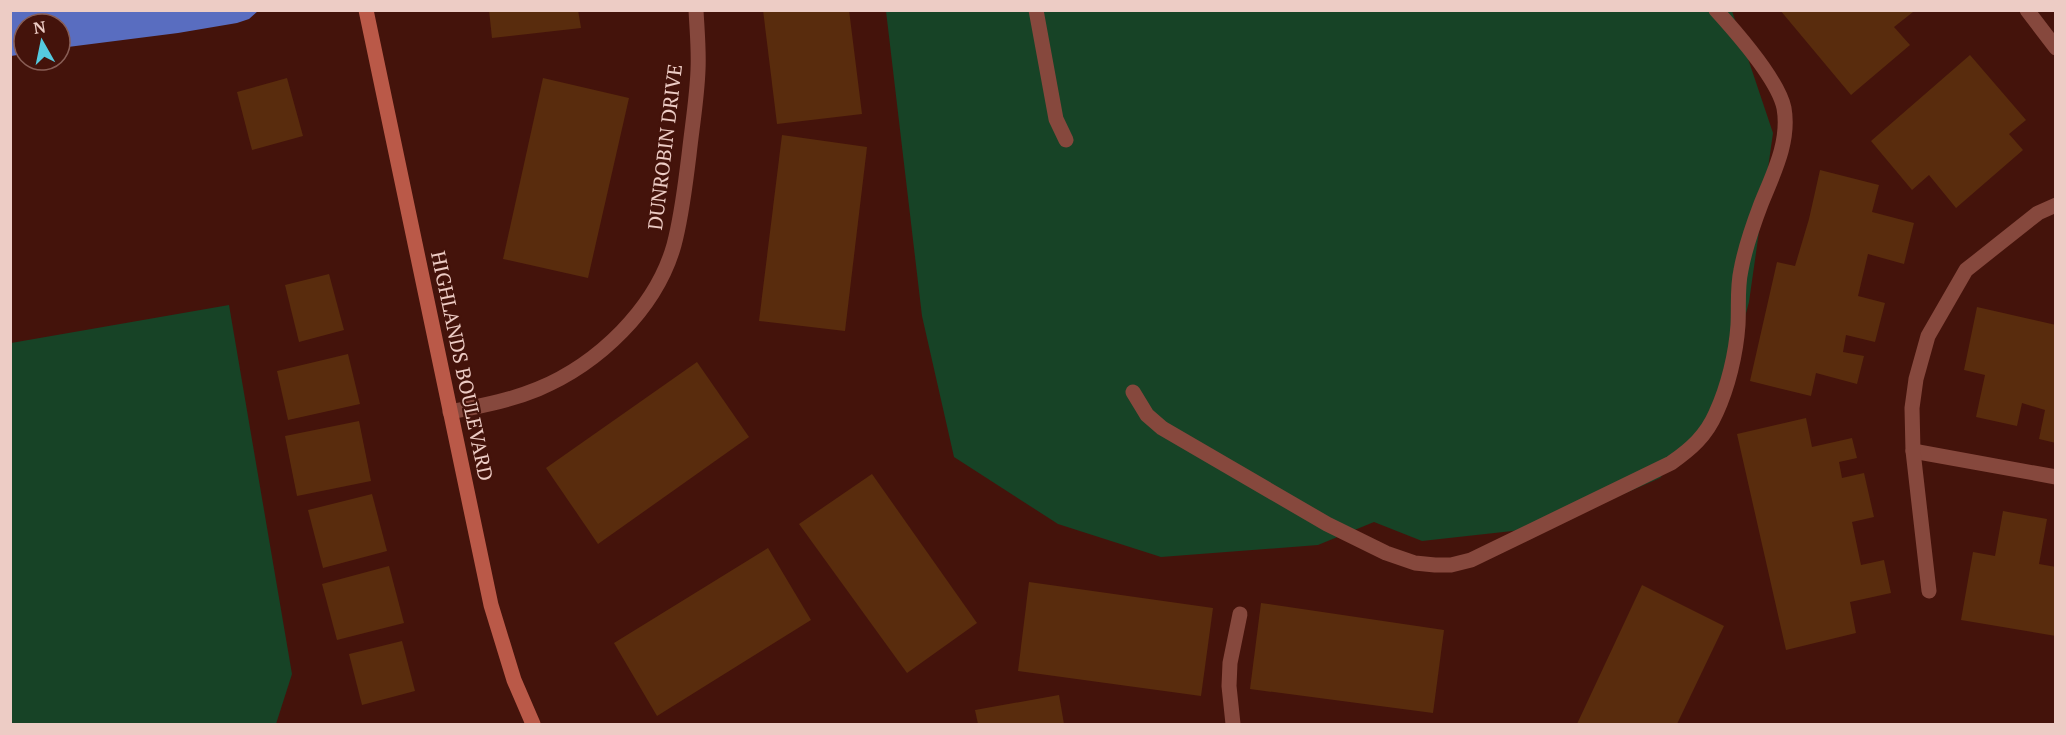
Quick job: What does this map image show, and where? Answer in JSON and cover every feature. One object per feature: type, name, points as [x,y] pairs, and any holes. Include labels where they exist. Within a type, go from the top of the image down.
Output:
[{"type":"street","name":"HIGHLANDS BOULEVARD","points":[[366,10],[491,605],[514,680],[532,724]]},
{"type":"street","name":"DUNROBIN DRIVE","points":[[450,412],[503,401],[539,388],[574,369],[615,338],[638,315],[657,284],[673,247],[683,207],[698,69],[696,10]]},
{"type":"street","points":[[1036,10],[1056,119],[1066,140]]},
{"type":"street","points":[[1132,392],[1147,415],[1162,428],[1327,524],[1386,553],[1415,563],[1451,565],[1471,560],[1671,463],[1691,449],[1707,432],[1717,413],[1737,328],[1740,272],[1761,204],[1776,170],[1783,141],[1785,119],[1783,105],[1774,85],[1757,60],[1716,10]]},
{"type":"street","points":[[2027,10],[2055,48]]},
{"type":"street","points":[[1929,591],[1913,451],[1912,408],[1916,379],[1928,336],[1966,270],[2038,213],[2055,206]]},
{"type":"street","points":[[1913,451],[2055,477]]},
{"type":"street","points":[[1233,724],[1228,686],[1230,663],[1240,614]]},
{"type":"green space","points":[[886,11],[1732,11],[1773,133],[1749,302],[1722,402],[1660,478],[1548,527],[1422,541],[1374,522],[1318,545],[1161,557],[1058,524],[954,457],[922,316]]},
{"type":"green space","points":[[229,305],[292,674],[276,724],[11,724],[11,343]]},
{"type":"water","points":[[11,10],[258,10],[249,19],[237,23],[72,46],[72,12],[12,12],[11,56]]},
{"type":"building","points":[[489,10],[578,10],[581,28],[492,38]]},
{"type":"building","points":[[763,10],[849,10],[862,114],[777,124]]},
{"type":"building","points":[[1780,10],[1912,10],[1913,12],[1894,27],[1910,45],[1851,95]]},
{"type":"building","points":[[1970,55],[2026,120],[2009,134],[2023,150],[1956,208],[1929,175],[1912,190],[1871,141]]},
{"type":"building","points":[[287,78],[303,136],[252,150],[237,92]]},
{"type":"building","points":[[543,78],[629,98],[588,278],[503,259]]},
{"type":"building","points":[[782,135],[867,147],[845,331],[759,321]]},
{"type":"building","points":[[1820,170],[1879,185],[1872,212],[1914,223],[1904,264],[1868,254],[1858,296],[1885,303],[1875,342],[1846,335],[1843,352],[1864,356],[1857,384],[1816,373],[1811,396],[1750,381],[1777,262],[1795,266]]},
{"type":"building","points":[[329,274],[344,330],[299,342],[285,285]]},
{"type":"building","points":[[1977,307],[2056,325],[2056,443],[2039,439],[2045,410],[2022,403],[2017,426],[1976,417],[1985,375],[1964,370]]},
{"type":"building","points":[[348,354],[360,404],[288,420],[277,371]]},
{"type":"building","points":[[697,362],[749,437],[598,544],[546,468]]},
{"type":"building","points":[[1806,418],[1812,447],[1852,438],[1857,458],[1839,462],[1842,478],[1864,473],[1874,517],[1852,522],[1861,565],[1884,560],[1891,593],[1850,602],[1856,633],[1786,650],[1737,434]]},
{"type":"building","points":[[359,421],[371,481],[297,496],[285,436]]},
{"type":"building","points":[[872,474],[977,623],[907,673],[799,524]]},
{"type":"building","points":[[372,494],[387,551],[323,568],[308,510]]},
{"type":"building","points":[[2003,511],[2047,519],[2039,564],[2056,567],[2056,636],[1961,620],[1973,552],[1995,556]]},
{"type":"building","points":[[768,548],[811,620],[657,716],[614,643]]},
{"type":"building","points":[[389,566],[404,623],[337,640],[322,584]]},
{"type":"building","points":[[1029,582],[1213,608],[1201,696],[1018,671]]},
{"type":"building","points":[[1642,585],[1724,626],[1677,724],[1577,724]]},
{"type":"building","points":[[1261,603],[1444,630],[1433,713],[1250,689]]},
{"type":"building","points":[[402,641],[415,691],[362,705],[349,654]]},
{"type":"building","points":[[1059,695],[1064,724],[978,724],[975,710]]}]
